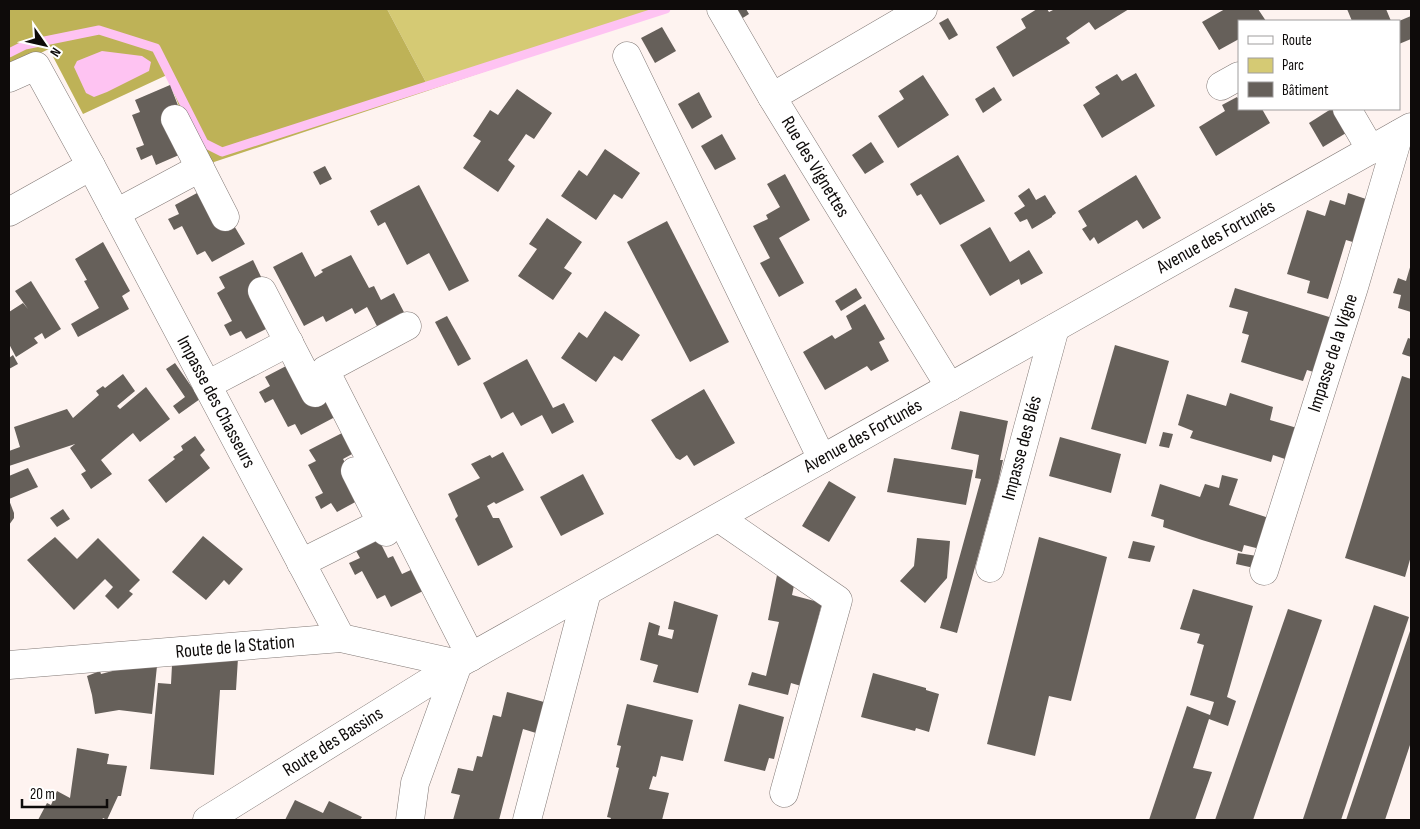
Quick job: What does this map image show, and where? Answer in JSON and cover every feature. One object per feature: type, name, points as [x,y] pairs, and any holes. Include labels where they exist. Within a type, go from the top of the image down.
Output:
[{"type":"street","points":[[720,9],[772,97]]},
{"type":"street","name":"Rue des Vignettes","points":[[923,9],[772,97],[950,387]]},
{"type":"street","points":[[627,56],[822,459]]},
{"type":"street","name":"Impasse des Chasseurs","points":[[9,78],[36,66],[341,638]]},
{"type":"street","points":[[1348,110],[1371,150]]},
{"type":"street","points":[[175,119],[225,217]]},
{"type":"street","name":"Avenue des Fortunés","points":[[465,661],[1405,131]]},
{"type":"street","name":"Impasse de la Vigne","points":[[1264,571],[1405,131]]},
{"type":"street","points":[[9,212],[91,166]]},
{"type":"street","points":[[116,213],[200,168]]},
{"type":"street","points":[[262,290],[315,393]]},
{"type":"street","points":[[408,326],[325,370],[465,661],[415,783],[410,820]]},
{"type":"street","name":"Impasse des Blés","points":[[990,568],[1055,328]]},
{"type":"street","points":[[207,384],[289,342]]},
{"type":"street","points":[[355,471],[404,567]]},
{"type":"street","points":[[719,518],[838,600],[784,793]]},
{"type":"street","points":[[301,563],[381,523]]},
{"type":"street","points":[[527,820],[587,592]]},
{"type":"street","name":"Route de la Station","points":[[9,665],[341,638],[465,661]]},
{"type":"street","name":"Route des Bassins","points":[[207,820],[465,661]]},
{"type":"green space","points":[[387,9],[671,9],[430,90]]},
{"type":"shaded area","points":[[9,9],[387,9],[430,90],[202,166],[167,75],[83,114],[49,49],[9,68]]},
{"type":"shaded area","points":[[102,51],[142,56],[151,62],[149,71],[94,97],[86,93],[74,67],[77,61]]},
{"type":"building","points":[[731,9],[746,9],[749,14],[738,21]]},
{"type":"building","points":[[1037,9],[1047,9],[1049,12],[1055,9],[1129,9],[1095,30],[1089,22],[1066,38],[1070,43],[1013,77],[996,47],[1026,28],[1021,19]]},
{"type":"building","points":[[1225,9],[1258,9],[1265,20],[1238,20],[1238,40],[1219,50],[1202,22]]},
{"type":"building","points":[[1347,9],[1386,9],[1391,20],[1352,20]]},
{"type":"building","points":[[1411,16],[1411,39],[1400,44],[1400,21]]},
{"type":"building","points":[[948,18],[958,35],[949,40],[939,23]]},
{"type":"building","points":[[662,27],[676,51],[655,63],[641,38]]},
{"type":"building","points":[[1136,73],[1155,106],[1102,138],[1083,105],[1100,94],[1095,87],[1117,74],[1122,81]]},
{"type":"building","points":[[923,75],[949,115],[898,148],[878,116],[904,99],[899,91]]},
{"type":"building","points":[[170,85],[179,108],[179,155],[156,165],[152,155],[141,160],[136,148],[144,145],[132,115],[140,112],[135,100]]},
{"type":"building","points":[[994,87],[1002,100],[983,113],[975,99]]},
{"type":"building","points":[[517,89],[552,113],[534,139],[526,134],[508,160],[515,166],[498,192],[463,168],[481,141],[473,136],[490,110],[498,115]]},
{"type":"building","points":[[699,92],[712,117],[692,129],[678,104]]},
{"type":"building","points":[[1237,97],[1238,110],[1263,110],[1270,123],[1216,156],[1199,127],[1225,111],[1222,105]]},
{"type":"building","points":[[1329,110],[1339,110],[1351,130],[1323,147],[1309,123]]},
{"type":"building","points":[[722,134],[736,159],[715,170],[701,146]]},
{"type":"building","points":[[871,142],[884,162],[865,174],[852,155]]},
{"type":"building","points":[[605,149],[640,173],[622,199],[614,194],[596,220],[561,196],[579,170],[587,176]]},
{"type":"building","points":[[958,155],[985,201],[940,225],[921,194],[917,196],[910,184]]},
{"type":"building","points":[[325,166],[332,179],[320,185],[313,172]]},
{"type":"building","points":[[785,174],[810,220],[779,238],[804,283],[779,297],[760,263],[770,258],[753,226],[768,219],[766,215],[780,207],[767,184]]},
{"type":"building","points":[[1136,175],[1161,218],[1143,229],[1137,220],[1098,244],[1094,237],[1090,241],[1082,229],[1087,226],[1078,211]]},
{"type":"building","points":[[419,185],[469,281],[449,291],[429,253],[407,265],[385,222],[378,226],[370,211]]},
{"type":"building","points":[[1029,188],[1036,200],[1045,195],[1056,213],[1032,229],[1027,219],[1020,222],[1014,213],[1025,206],[1018,196]]},
{"type":"building","points":[[197,193],[233,224],[245,244],[212,262],[205,251],[197,255],[182,226],[174,230],[168,219],[179,214],[175,205]]},
{"type":"building","points":[[1348,193],[1369,200],[1356,243],[1346,240],[1328,299],[1307,293],[1310,281],[1287,274],[1307,210],[1325,216],[1330,200],[1345,205]]},
{"type":"building","points":[[547,218],[582,242],[564,268],[572,273],[553,300],[518,276],[537,249],[529,244]]},
{"type":"building","points":[[667,221],[729,342],[690,362],[627,242]]},
{"type":"building","points":[[990,227],[1010,262],[1029,250],[1043,273],[1021,285],[1019,279],[990,296],[960,245]]},
{"type":"building","points":[[103,242],[130,291],[122,296],[129,309],[78,337],[71,324],[99,308],[84,281],[87,280],[75,259]]},
{"type":"building","points":[[302,252],[315,277],[323,272],[321,270],[351,255],[369,288],[374,286],[381,300],[394,293],[407,318],[380,332],[367,307],[355,314],[352,308],[326,322],[323,316],[304,326],[273,267]]},
{"type":"building","points":[[253,260],[263,281],[268,328],[246,339],[241,331],[230,336],[224,325],[232,321],[217,293],[225,288],[219,277]]},
{"type":"building","points":[[1411,264],[1411,312],[1398,308],[1401,295],[1393,293],[1398,278],[1406,281]]},
{"type":"building","points":[[31,281],[61,329],[45,339],[42,333],[34,338],[38,343],[16,357],[9,344],[9,312],[23,303],[28,309],[15,291]]},
{"type":"building","points":[[856,288],[862,298],[841,311],[835,301]]},
{"type":"building","points":[[1235,288],[1339,320],[1320,374],[1307,370],[1303,381],[1241,362],[1249,335],[1242,333],[1248,312],[1229,307]]},
{"type":"building","points":[[865,304],[885,339],[879,342],[889,361],[871,371],[867,366],[825,390],[803,352],[832,335],[835,339],[852,329],[846,316]]},
{"type":"building","points":[[605,311],[640,335],[622,361],[614,356],[596,382],[561,358],[579,332],[587,338]]},
{"type":"building","points":[[447,316],[471,359],[458,366],[435,322]]},
{"type":"building","points":[[1408,338],[1411,339],[1411,357],[1402,354]]},
{"type":"building","points":[[1115,345],[1169,361],[1146,444],[1091,429]]},
{"type":"building","points":[[13,355],[18,364],[9,369],[9,358]]},
{"type":"building","points":[[527,359],[553,408],[564,403],[574,422],[552,434],[542,415],[521,426],[513,412],[501,419],[483,383]]},
{"type":"building","points":[[175,363],[200,399],[179,414],[173,406],[185,397],[166,369]]},
{"type":"building","points":[[288,365],[324,396],[335,417],[301,435],[295,424],[288,427],[273,399],[265,403],[259,392],[270,386],[265,377]]},
{"type":"building","points":[[123,374],[135,391],[117,406],[120,409],[146,387],[170,419],[140,442],[133,433],[101,460],[112,474],[91,489],[81,474],[86,471],[70,448],[75,444],[9,466],[9,451],[20,447],[14,427],[67,409],[73,418],[99,395],[96,391],[103,386],[105,388]]},
{"type":"building","points":[[1402,376],[1411,379],[1411,556],[1405,577],[1345,558]]},
{"type":"building","points":[[704,389],[735,443],[694,466],[687,455],[680,460],[676,458],[651,420]]},
{"type":"building","points":[[1230,393],[1273,407],[1270,420],[1297,428],[1288,460],[1273,455],[1271,462],[1190,438],[1193,431],[1178,425],[1187,394],[1226,406]]},
{"type":"building","points":[[960,411],[1008,421],[1000,460],[1003,460],[998,483],[957,633],[940,628],[981,479],[975,478],[979,455],[951,449]]},
{"type":"building","points":[[344,432],[354,453],[343,459],[353,477],[359,500],[337,512],[331,503],[321,509],[315,497],[323,493],[308,465],[316,461],[309,450]]},
{"type":"building","points":[[1163,432],[1173,434],[1169,448],[1159,446]]},
{"type":"building","points":[[195,436],[205,450],[200,455],[210,468],[166,503],[148,480],[175,459],[173,457],[183,450],[181,446]]},
{"type":"building","points":[[1060,437],[1121,454],[1111,493],[1049,476]]},
{"type":"building","points":[[503,452],[524,490],[496,504],[494,502],[487,506],[493,518],[499,518],[513,547],[478,566],[455,519],[458,516],[448,494],[480,478],[471,464],[490,455],[492,458]]},
{"type":"building","points":[[894,458],[973,470],[966,505],[887,492]]},
{"type":"building","points":[[28,468],[38,487],[9,499],[9,476]]},
{"type":"building","points":[[583,474],[604,514],[561,536],[540,497]]},
{"type":"building","points":[[1222,475],[1238,479],[1229,505],[1269,518],[1260,549],[1244,545],[1242,552],[1202,540],[1163,527],[1164,520],[1151,516],[1160,484],[1200,497],[1205,484],[1219,488]]},
{"type":"building","points":[[829,481],[856,497],[829,542],[802,526]]},
{"type":"building","points":[[9,500],[14,518],[9,525]]},
{"type":"building","points":[[63,509],[70,519],[57,527],[50,518]]},
{"type":"building","points":[[203,536],[243,569],[229,585],[224,580],[206,600],[172,572]]},
{"type":"building","points":[[55,537],[77,559],[98,538],[140,580],[129,591],[133,594],[118,609],[105,596],[113,587],[105,579],[74,610],[27,560]]},
{"type":"building","points":[[1039,537],[1107,557],[1071,701],[1049,696],[1035,756],[987,744]]},
{"type":"building","points":[[378,538],[388,558],[393,556],[402,574],[413,569],[425,590],[391,607],[385,595],[377,599],[362,571],[355,575],[349,563],[360,558],[355,549]]},
{"type":"building","points":[[917,538],[950,541],[947,578],[925,603],[900,581],[914,566]]},
{"type":"building","points":[[1133,541],[1155,546],[1150,562],[1128,558]]},
{"type":"building","points":[[1238,553],[1257,556],[1254,568],[1236,564]]},
{"type":"building","points":[[777,575],[795,581],[792,595],[822,603],[801,686],[791,683],[788,695],[748,685],[752,672],[766,676],[779,622],[768,620]]},
{"type":"building","points":[[1193,589],[1253,606],[1227,697],[1236,701],[1228,726],[1209,719],[1193,768],[1212,772],[1195,820],[1149,820],[1187,706],[1210,715],[1214,702],[1190,695],[1204,645],[1197,643],[1200,634],[1180,629]]},
{"type":"building","points":[[674,601],[718,615],[698,693],[653,682],[658,665],[640,660],[649,622],[660,626],[658,635],[672,639],[674,630],[668,629]]},
{"type":"building","points":[[1374,605],[1409,617],[1341,820],[1303,819]]},
{"type":"building","points":[[1288,609],[1322,620],[1253,820],[1215,820]]},
{"type":"building","points":[[1411,628],[1411,742],[1385,820],[1346,820]]},
{"type":"building","points":[[238,658],[236,690],[220,690],[214,775],[150,769],[158,683],[171,684],[172,665]]},
{"type":"building","points":[[157,666],[152,714],[119,710],[95,714],[87,676],[100,671],[101,674],[120,669]]},
{"type":"building","points":[[873,673],[926,688],[926,690],[939,694],[929,732],[916,728],[915,731],[861,717]]},
{"type":"building","points":[[507,692],[544,702],[536,733],[523,729],[499,820],[453,820],[460,795],[451,793],[458,768],[473,771],[477,756],[482,757],[493,715],[501,717]]},
{"type":"building","points":[[627,704],[693,720],[683,761],[661,756],[656,777],[653,776],[649,789],[669,793],[662,820],[610,820],[611,818],[607,817],[619,768],[616,767],[621,746],[617,745]]},
{"type":"building","points":[[739,704],[784,717],[774,759],[769,758],[765,771],[724,761]]},
{"type":"building","points":[[77,748],[109,754],[107,764],[127,766],[121,796],[118,796],[107,820],[103,818],[102,820],[38,820],[47,803],[51,805],[57,791],[70,798]]},
{"type":"building","points":[[295,800],[323,813],[329,801],[362,817],[360,820],[285,820]]},
{"type":"waterway","points":[[9,53],[25,45],[99,30],[156,48],[204,143],[222,152],[666,9]]}]
